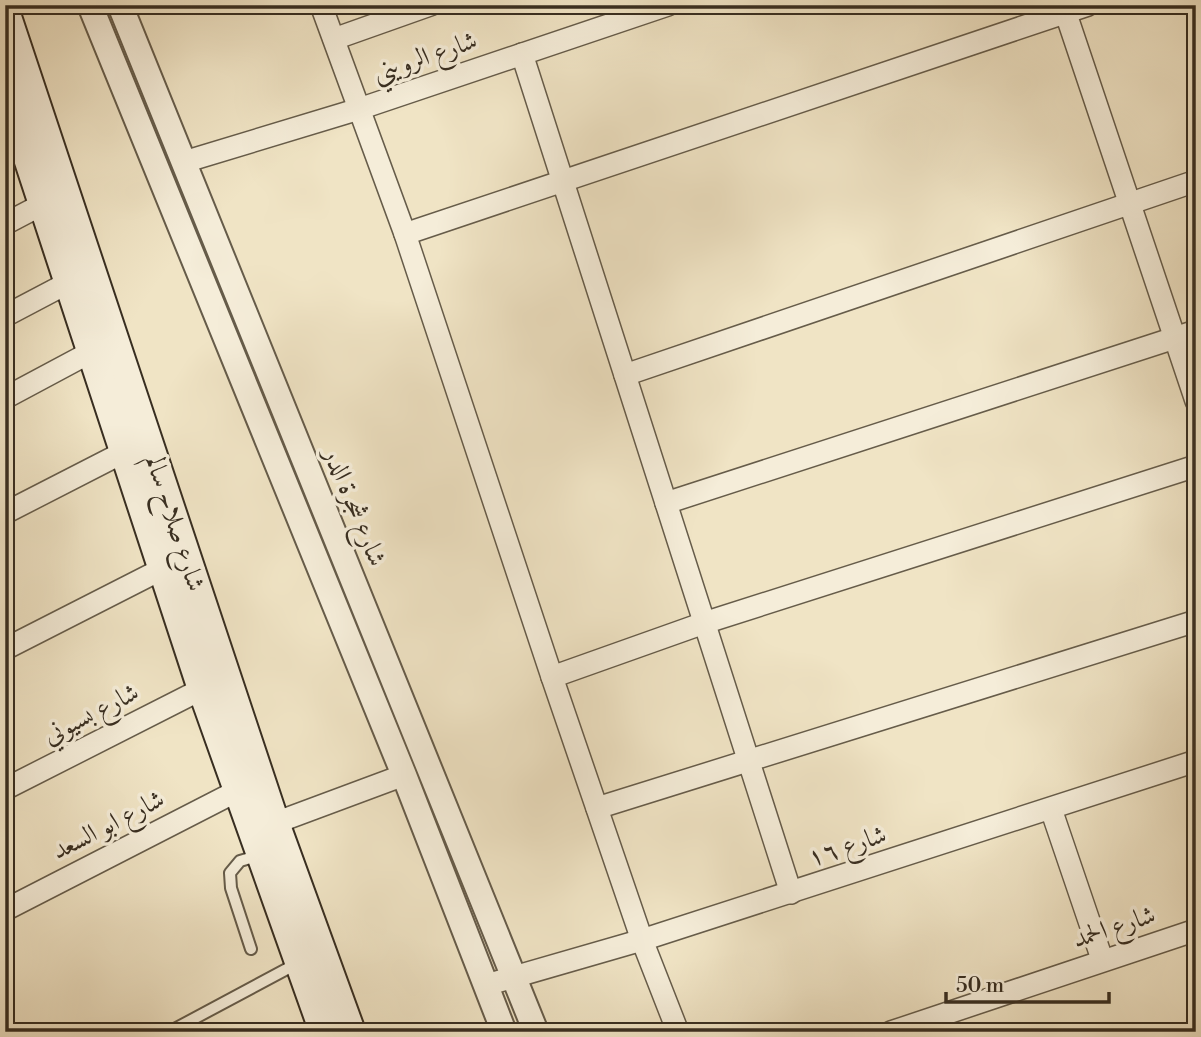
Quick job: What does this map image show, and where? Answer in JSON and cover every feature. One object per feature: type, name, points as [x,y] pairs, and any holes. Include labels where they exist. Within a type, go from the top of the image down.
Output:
[{"type":"main road","name":"شارع صلاح سالم","points":[[5,11],[80,277],[275,823],[310,958],[324,1032]]},
{"type":"main road","name":"شارع صلاح سالم","points":[[8,103],[43,204],[80,277],[91,352],[202,689],[260,855],[310,958],[351,1032]]},
{"type":"street","points":[[90,5],[404,775],[504,1032]]},
{"type":"street","name":"شارع شجرة الدر","points":[[120,5],[536,1032]]},
{"type":"street","points":[[321,5],[405,234],[552,677],[642,940],[678,1032]]},
{"type":"street","points":[[334,39],[430,5]]},
{"type":"street","name":"شارع الرويني","points":[[184,162],[359,109],[668,5]]},
{"type":"street","points":[[405,234],[1065,9],[1088,5]]},
{"type":"street","points":[[1065,9],[1196,401]]},
{"type":"street","points":[[522,54],[791,893]]},
{"type":"street","points":[[625,375],[1196,181]]},
{"type":"street","points":[[5,224],[43,204]]},
{"type":"street","points":[[5,316],[80,277]]},
{"type":"street","points":[[666,503],[1196,331]]},
{"type":"street","points":[[5,398],[91,352]]},
{"type":"street","points":[[5,513],[124,452]]},
{"type":"street","points":[[552,677],[704,623],[1196,466]]},
{"type":"street","points":[[5,649],[162,569]]},
{"type":"street","points":[[597,808],[1196,621]]},
{"type":"street","name":"شارع بسيوني","points":[[5,789],[202,689]]},
{"type":"street","name":"شارع ١٦","points":[[486,985],[791,893],[1196,761]]},
{"type":"street","points":[[275,823],[404,775]]},
{"type":"street","name":"شارع ابو السعد","points":[[5,910],[237,791]]},
{"type":"street","points":[[1051,809],[1102,959]]},
{"type":"street","name":"شارع الحمد","points":[[891,1032],[1102,959],[1196,930]]},
{"type":"lane","points":[[251,949],[231,888],[230,873],[240,861],[260,855]]},
{"type":"lane","points":[[169,1032],[310,958]]}]
